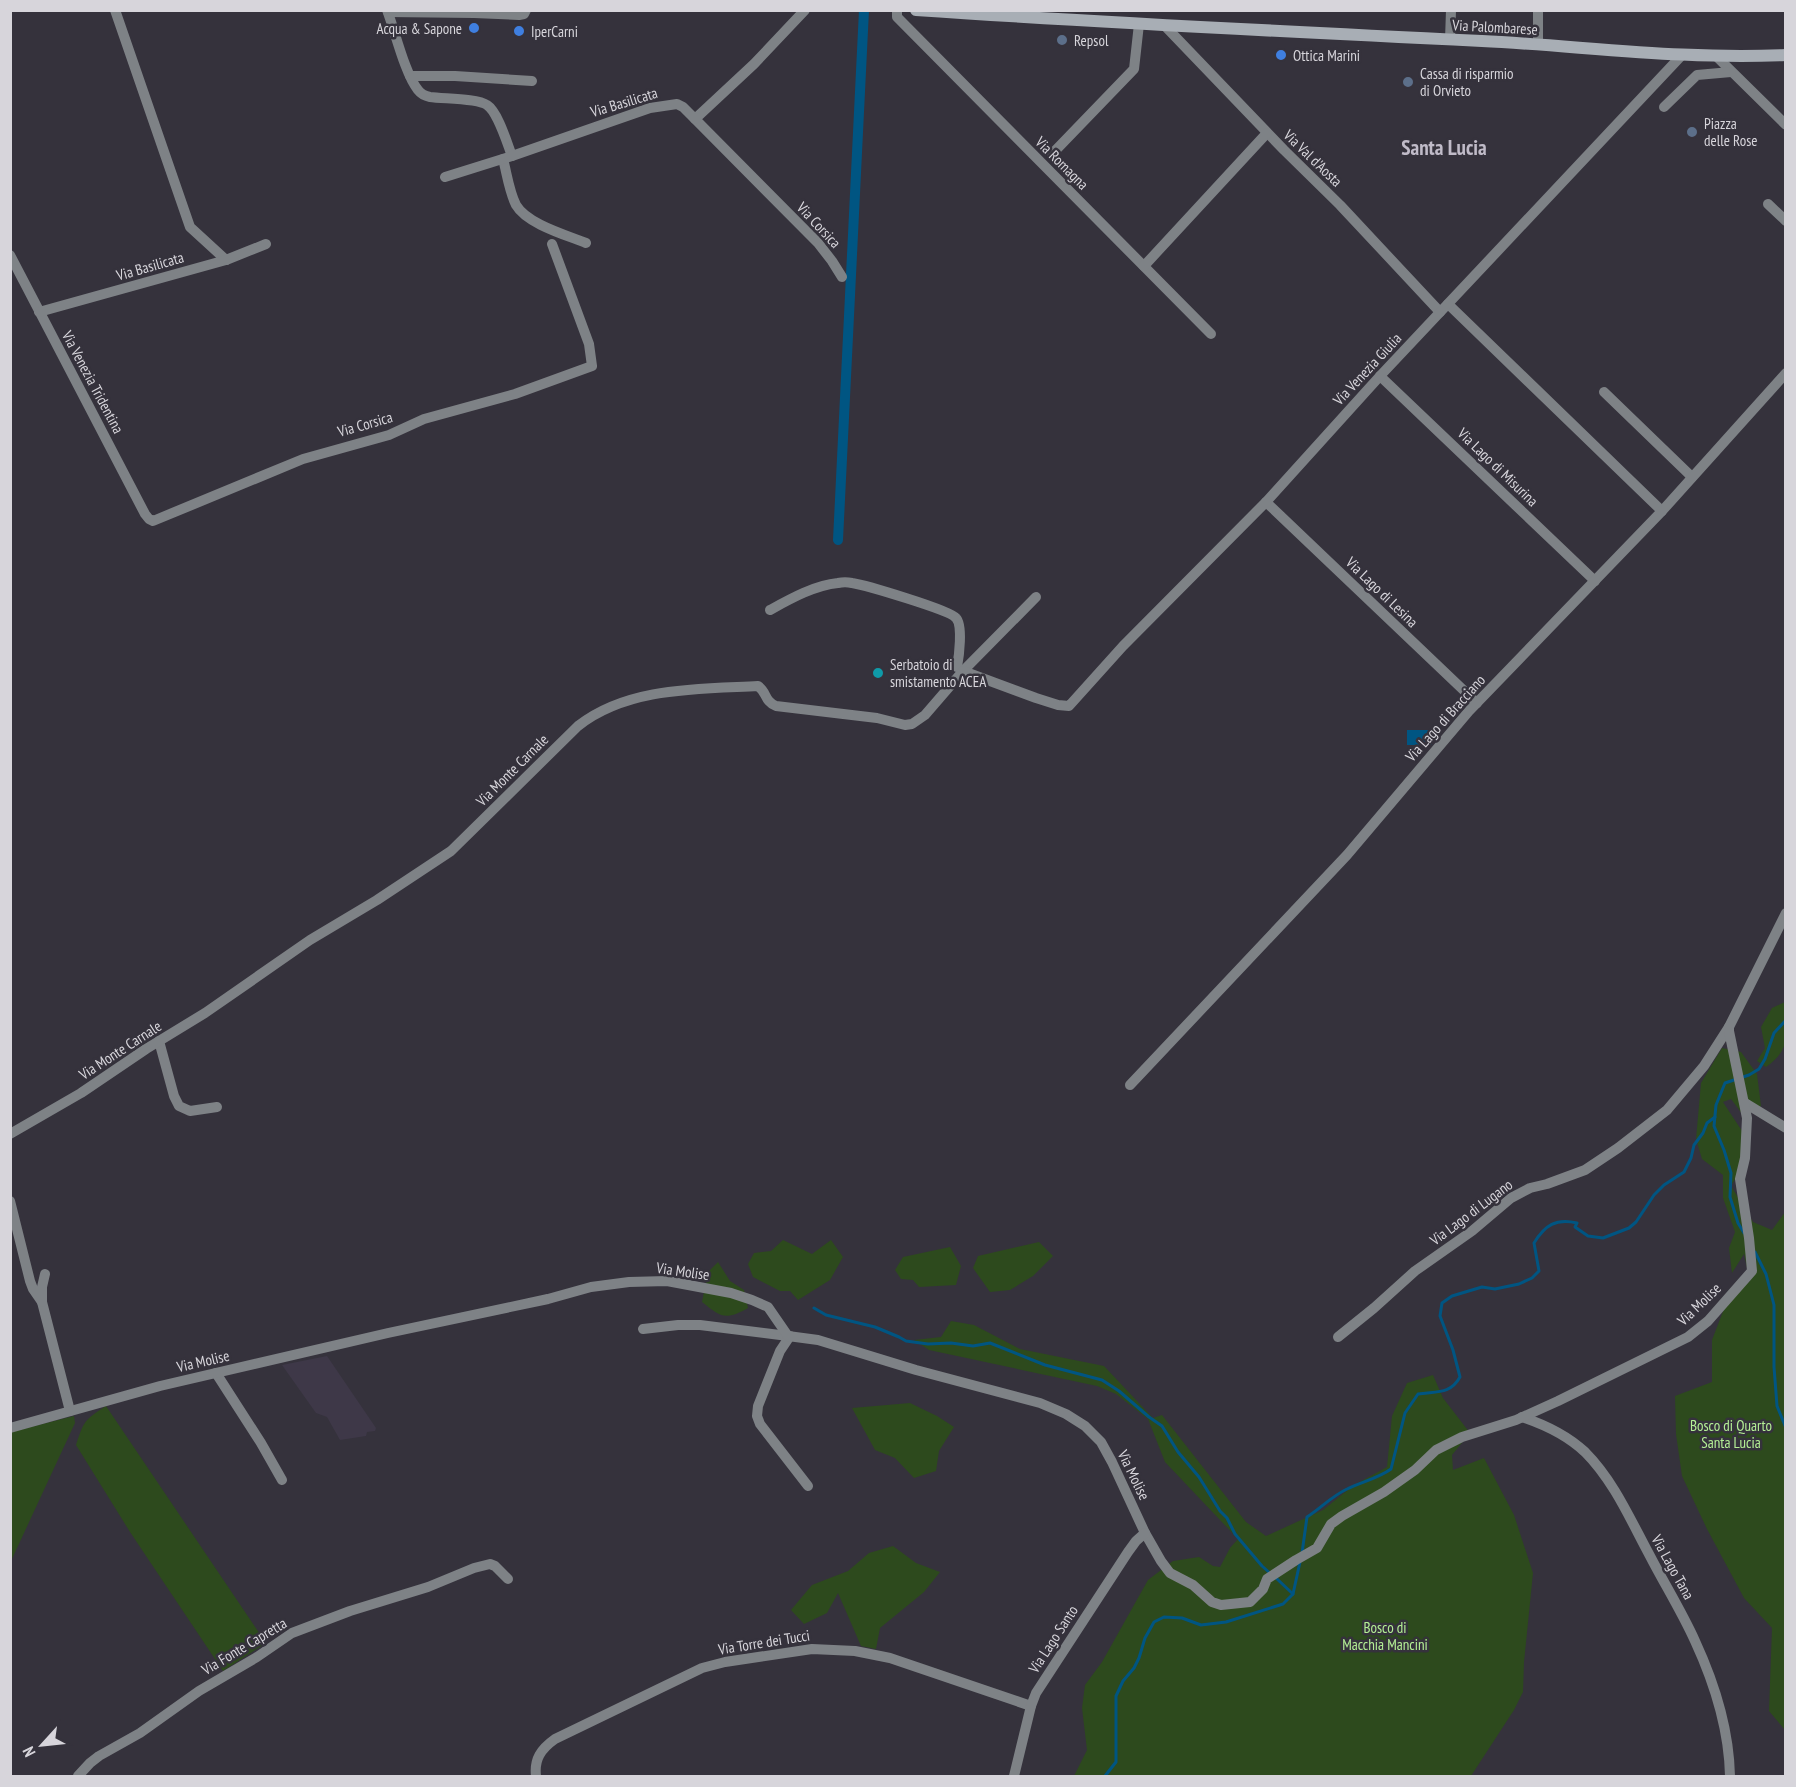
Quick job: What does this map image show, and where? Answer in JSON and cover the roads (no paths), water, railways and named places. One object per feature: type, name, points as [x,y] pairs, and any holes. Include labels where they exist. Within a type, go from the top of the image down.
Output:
[{"type":"main road","name":"Via Palombarese","points":[[916,10],[1086,22],[1538,44],[1682,55],[1785,55]]},
{"type":"street","points":[[115,10],[190,227],[226,260]]},
{"type":"street","points":[[526,10],[524,14],[519,15],[387,11],[410,76],[417,89],[426,96],[479,101],[490,106],[497,119],[507,158],[512,194],[516,205],[522,212],[532,219],[586,243]]},
{"type":"street","points":[[695,119],[762,56],[805,10]]},
{"type":"street","name":"Via Romagna","points":[[897,10],[897,17],[1211,334]]},
{"type":"street","points":[[1450,40],[1451,10]]},
{"type":"street","points":[[1538,10],[1538,44]]},
{"type":"street","points":[[1052,154],[1134,69],[1138,24]]},
{"type":"street","name":"Via Val d'Aosta","points":[[1165,26],[1267,133],[1444,308],[1662,511]]},
{"type":"street","name":"Via Venezia Giulia","points":[[960,669],[1058,705],[1066,707],[1073,702],[1123,646],[1266,502],[1380,376],[1682,55]]},
{"type":"street","points":[[1716,56],[1785,125]]},
{"type":"street","points":[[1664,107],[1696,75],[1731,72]]},
{"type":"street","points":[[410,76],[455,76],[532,81]]},
{"type":"street","name":"Via Basilicata","points":[[444,177],[657,107],[677,104],[695,119]]},
{"type":"street","name":"Via Corsica","points":[[695,119],[818,243],[842,277]]},
{"type":"street","points":[[1143,266],[1267,133]]},
{"type":"street","points":[[1768,204],[1785,221]]},
{"type":"street","name":"Via Basilicata","points":[[39,312],[226,260],[266,244]]},
{"type":"street","name":"Via Corsica","points":[[151,521],[156,521],[303,459],[389,435],[424,419],[515,394],[592,366],[588,344],[552,244]]},
{"type":"street","name":"Via Venezia Tridentina","points":[[10,255],[145,514],[151,521]]},
{"type":"street","name":"Via Lago di Bracciano","points":[[1130,1085],[1347,855],[1477,703],[1662,511],[1785,373]]},
{"type":"street","name":"Via Lago di Misurina","points":[[1380,376],[1595,580]]},
{"type":"street","points":[[1604,392],[1692,477]]},
{"type":"street","name":"Via Lago di Lesina","points":[[1266,502],[1477,703]]},
{"type":"street","points":[[770,610],[820,587],[844,582],[862,585],[928,605],[951,614],[958,621],[960,669]]},
{"type":"street","points":[[960,669],[1036,597]]},
{"type":"street","name":"Via Monte Carnale","points":[[10,1134],[81,1093],[205,1013],[310,940],[377,900],[451,851],[589,718],[650,694],[758,686],[768,702],[776,706],[877,717],[909,725],[921,719],[960,669]]},
{"type":"street","points":[[1729,1027],[1785,913]]},
{"type":"street","name":"Via Molise","points":[[10,1428],[123,1395],[388,1333],[548,1299],[591,1287],[629,1282],[667,1281],[731,1293],[768,1306],[789,1336],[818,1340],[916,1371],[1040,1403],[1066,1414],[1085,1426],[1101,1442],[1145,1533],[1170,1573],[1193,1585],[1212,1602],[1221,1605],[1250,1602],[1263,1589],[1267,1579],[1317,1548],[1331,1524],[1407,1475],[1436,1450],[1472,1434],[1522,1417],[1695,1333],[1752,1271],[1752,1257],[1740,1179],[1748,1131],[1745,1103],[1729,1027]]},
{"type":"street","name":"Via Lago di Lugano","points":[[1338,1337],[1415,1271],[1472,1230],[1511,1198],[1530,1188],[1585,1170],[1636,1134],[1666,1110],[1682,1092],[1704,1066],[1729,1027]]},
{"type":"street","points":[[159,1041],[174,1096],[179,1106],[189,1111],[217,1107]]},
{"type":"street","points":[[1745,1103],[1785,1128]]},
{"type":"street","points":[[10,1201],[31,1284],[42,1302]]},
{"type":"street","points":[[45,1274],[42,1302],[70,1411]]},
{"type":"street","points":[[643,1329],[678,1324],[700,1325],[789,1336],[780,1351],[758,1406],[757,1416],[763,1429],[808,1486]]},
{"type":"street","points":[[216,1373],[282,1480]]},
{"type":"street","name":"Via Lago Tana","points":[[1522,1417],[1553,1429],[1579,1447],[1602,1472],[1626,1511],[1701,1654],[1723,1725],[1730,1776]]},
{"type":"street","name":"Via Lago Santo","points":[[1014,1776],[1031,1706],[1038,1689],[1128,1551],[1145,1533]]},
{"type":"street","name":"Via Fonte Capretta","points":[[78,1776],[99,1756],[140,1733],[199,1691],[292,1633],[350,1611],[428,1587],[443,1579],[485,1565],[495,1566],[508,1579]]},
{"type":"street","name":"Via Torre dei Tucci","points":[[536,1776],[538,1756],[555,1739],[679,1679],[718,1664],[801,1651],[839,1649],[890,1658],[1031,1706]]},
{"type":"water","points":[[1407,730],[1432,730],[1432,745],[1407,745]]},
{"type":"waterway","points":[[838,540],[864,10]]},
{"type":"waterway","points":[[1744,1233],[1738,1223],[1730,1197],[1731,1173],[1714,1126],[1716,1105],[1725,1083],[1759,1069],[1774,1033],[1786,1020]]},
{"type":"waterway","points":[[1302,1553],[1307,1517],[1352,1486],[1391,1469],[1405,1413],[1418,1394],[1437,1392],[1452,1387],[1460,1377],[1440,1316],[1442,1303],[1452,1296],[1482,1287],[1495,1289],[1519,1284],[1532,1278],[1539,1271],[1534,1243],[1552,1224],[1563,1221],[1577,1223],[1575,1227],[1588,1236],[1603,1238],[1629,1228],[1636,1222],[1654,1195],[1664,1185],[1684,1172],[1694,1145],[1707,1123],[1715,1117]]},
{"type":"waterway","points":[[1755,1252],[1766,1274],[1774,1305],[1774,1367],[1777,1406],[1786,1428]]},
{"type":"waterway","points":[[814,1308],[826,1315],[875,1327],[906,1341],[973,1346],[990,1343],[1045,1365],[1102,1380],[1162,1426],[1178,1452],[1199,1477],[1220,1511],[1227,1518],[1235,1534],[1271,1574]]},
{"type":"waterway","points":[[1105,1776],[1116,1762],[1116,1696],[1123,1681],[1134,1668],[1145,1638],[1154,1622],[1164,1617],[1182,1618],[1201,1625],[1226,1622],[1283,1604],[1293,1594],[1300,1562]]},
{"type":"waterway","points":[[1276,1578],[1293,1594]]},
{"type":"place","name":"Acqua & Sapone","points":[[474,28]]},
{"type":"place","name":"IperCarni","points":[[519,31]]},
{"type":"place","name":"Repsol","points":[[1062,40]]},
{"type":"place","name":"Ottica Marini","points":[[1281,55]]},
{"type":"place","name":"Cassa di risparmio di Orvieto","points":[[1408,82]]},
{"type":"place","name":"Piazza delle Rose","points":[[1692,132]]},
{"type":"place","name":"Serbatoio di smistamento ACEA","points":[[878,673]]},
{"type":"district","name":"Santa Lucia","points":[[1444,147]]},
{"type":"park label","name":"Bosco di Quarto Santa Lucia","points":[[1731,1434]]},
{"type":"park label","name":"Bosco di Macchia Mancini","points":[[1385,1636]]}]
